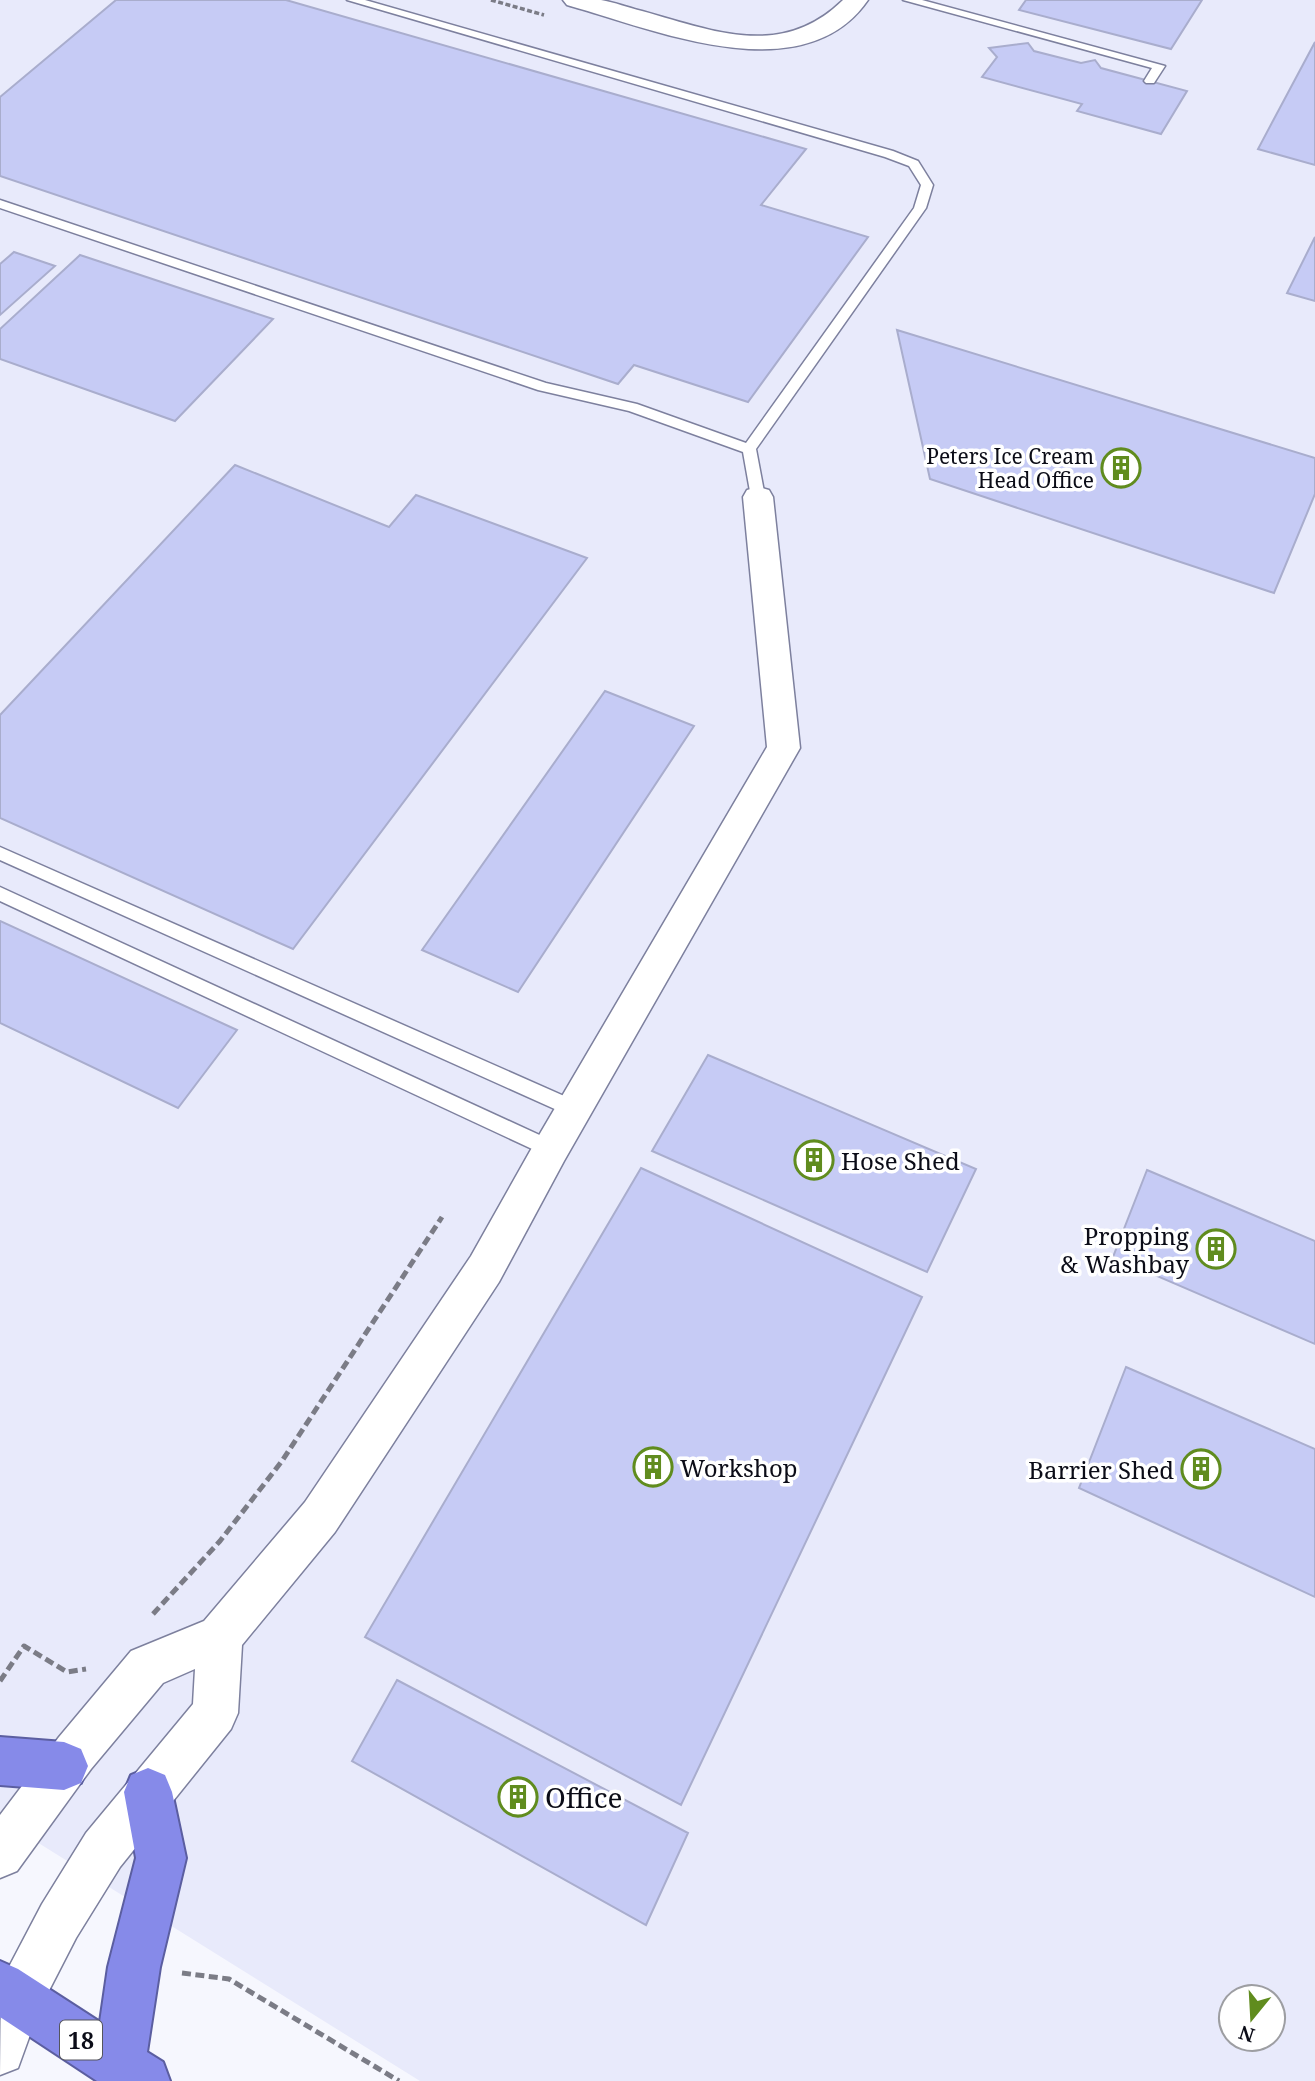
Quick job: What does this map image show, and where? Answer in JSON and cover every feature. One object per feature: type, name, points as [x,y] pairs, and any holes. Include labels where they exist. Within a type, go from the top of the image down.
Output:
[{"type":"highway","points":[[0,1762],[64,1766]]},
{"type":"highway","points":[[132,2073],[134,1967],[161,1858],[148,1792]]},
{"type":"highway","name":"18","points":[[9,1993],[132,2073]]},
{"type":"street","points":[[575,0],[715,38],[752,44],[788,43],[822,31],[843,15],[856,0]]},
{"type":"street","points":[[0,1854],[64,1766],[147,1667],[220,1637],[320,1517],[374,1440],[485,1269],[574,1108],[784,748],[758,497]]},
{"type":"street","points":[[0,2050],[9,1993],[59,1921],[103,1850],[215,1713],[220,1637]]},
{"type":"lane","points":[[353,0],[889,154],[914,164],[927,185],[920,208],[749,449],[758,497]]},
{"type":"lane","points":[[909,0],[1159,66],[1150,81]]},
{"type":"lane","points":[[0,204],[543,387],[632,407],[749,449]]},
{"type":"lane","points":[[0,853],[574,1108]]},
{"type":"lane","points":[[0,894],[551,1149]]},
{"type":"path","points":[[144,1624],[220,1541],[282,1461],[442,1217]]},
{"type":"path","points":[[0,1681],[24,1646],[67,1672],[91,1668]]},
{"type":"path","points":[[134,1967],[229,1979],[398,2081]]},
{"type":"shaded area","points":[[0,0],[1315,0],[1315,2081],[420,2081],[0,1819]]},
{"type":"building","points":[[116,0],[286,0],[806,149],[761,205],[868,237],[748,402],[634,365],[618,384],[0,176],[0,97]]},
{"type":"building","points":[[1026,0],[1202,0],[1171,49],[1019,10]]},
{"type":"building","points":[[1315,42],[1315,165],[1258,149]]},
{"type":"building","points":[[1028,43],[1034,51],[1081,63],[1095,60],[1101,68],[1187,91],[1161,134],[1077,111],[1082,104],[982,77],[997,57],[989,48]]},
{"type":"building","points":[[1315,237],[1315,301],[1287,293]]},
{"type":"building","points":[[14,252],[55,266],[0,315],[0,264]]},
{"type":"building","points":[[80,255],[273,319],[175,421],[0,359],[0,329]]},
{"type":"building","name":"Peters Ice Cream Head Office","points":[[897,330],[1315,458],[1315,494],[1274,593],[930,479]]},
{"type":"building","points":[[235,465],[389,527],[416,495],[587,558],[293,949],[0,818],[0,715]]},
{"type":"building","points":[[605,691],[694,726],[518,992],[422,950]]},
{"type":"building","points":[[0,921],[237,1030],[178,1108],[0,1023]]},
{"type":"building","name":"Hose Shed","points":[[708,1055],[976,1169],[927,1272],[652,1151]]},
{"type":"building","name":"Workshop","points":[[641,1168],[922,1297],[681,1805],[365,1637]]},
{"type":"building","name":"Propping & Washbay","points":[[1147,1170],[1315,1241],[1315,1344],[1113,1257]]},
{"type":"building","name":"Barrier Shed","points":[[1126,1367],[1315,1449],[1315,1597],[1079,1488]]},
{"type":"building","name":"Office","points":[[397,1680],[688,1833],[646,1925],[352,1761]]},
{"type":"place","name":"Peters Ice Cream Head Office","points":[[1121,468]]},
{"type":"place","name":"Hose Shed","points":[[814,1160]]},
{"type":"place","name":"Propping & Washbay","points":[[1216,1249]]},
{"type":"place","name":"Workshop","points":[[653,1467]]},
{"type":"place","name":"Barrier Shed","points":[[1201,1469]]},
{"type":"place","name":"Office","points":[[518,1797]]}]
